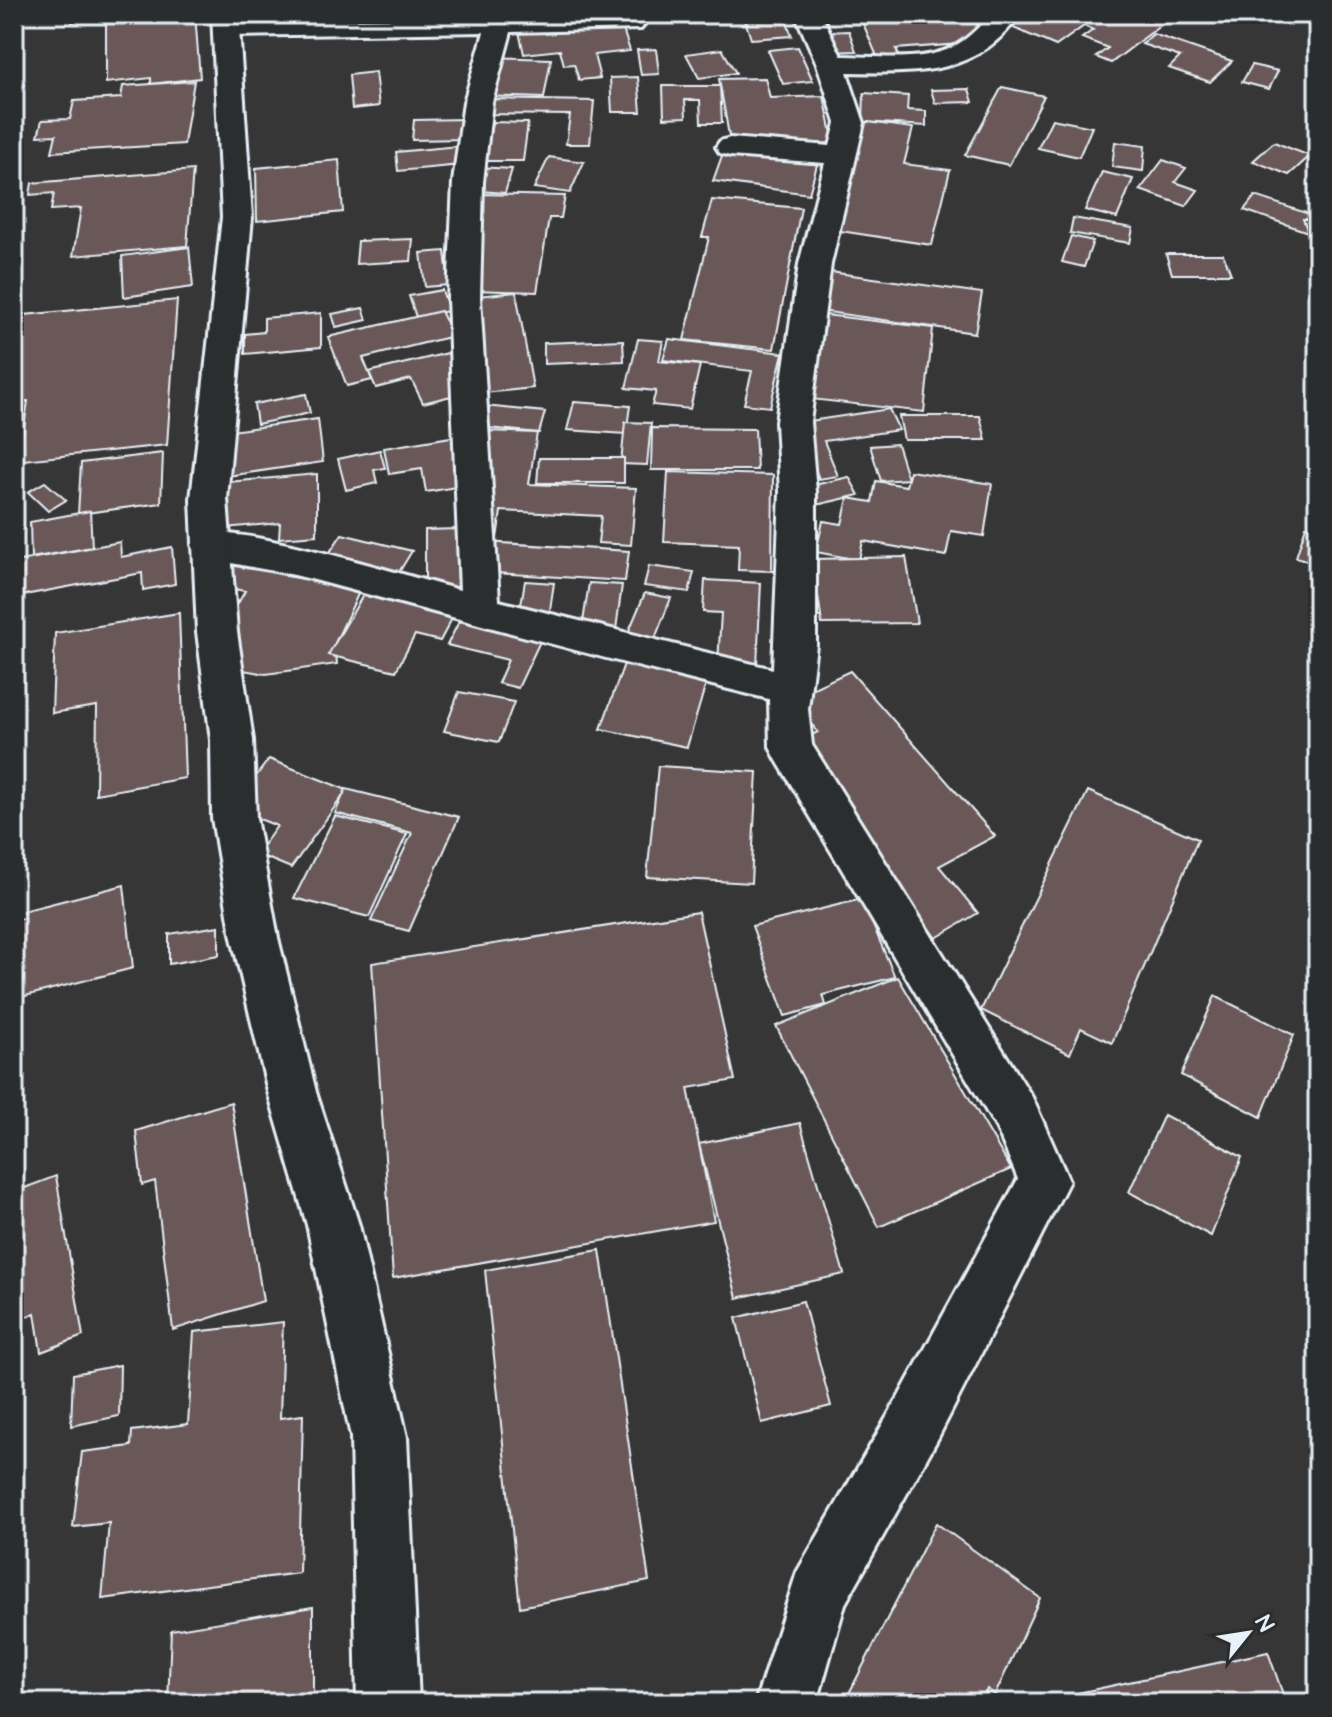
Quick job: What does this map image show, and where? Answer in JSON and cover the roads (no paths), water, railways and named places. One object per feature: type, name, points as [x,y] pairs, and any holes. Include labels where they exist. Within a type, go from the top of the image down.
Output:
[{"type":"street","points":[[786,1703],[818,1593],[925,1405],[1044,1181],[1015,1114],[791,747],[788,709],[796,645],[798,492],[793,422],[815,264],[850,123],[831,64],[808,14]]},
{"type":"street","points":[[831,64],[938,61],[958,56],[977,44],[1007,14]]},
{"type":"street","points":[[388,1703],[379,1437],[333,1225],[292,1092],[255,938],[234,818],[232,740],[217,632],[209,499],[237,217],[226,21],[632,23]]},
{"type":"street","points":[[480,611],[467,404],[464,298],[467,197],[478,102],[500,24]]},
{"type":"street","points":[[730,147],[843,156]]},
{"type":"street","points":[[211,545],[284,558],[791,689]]}]
